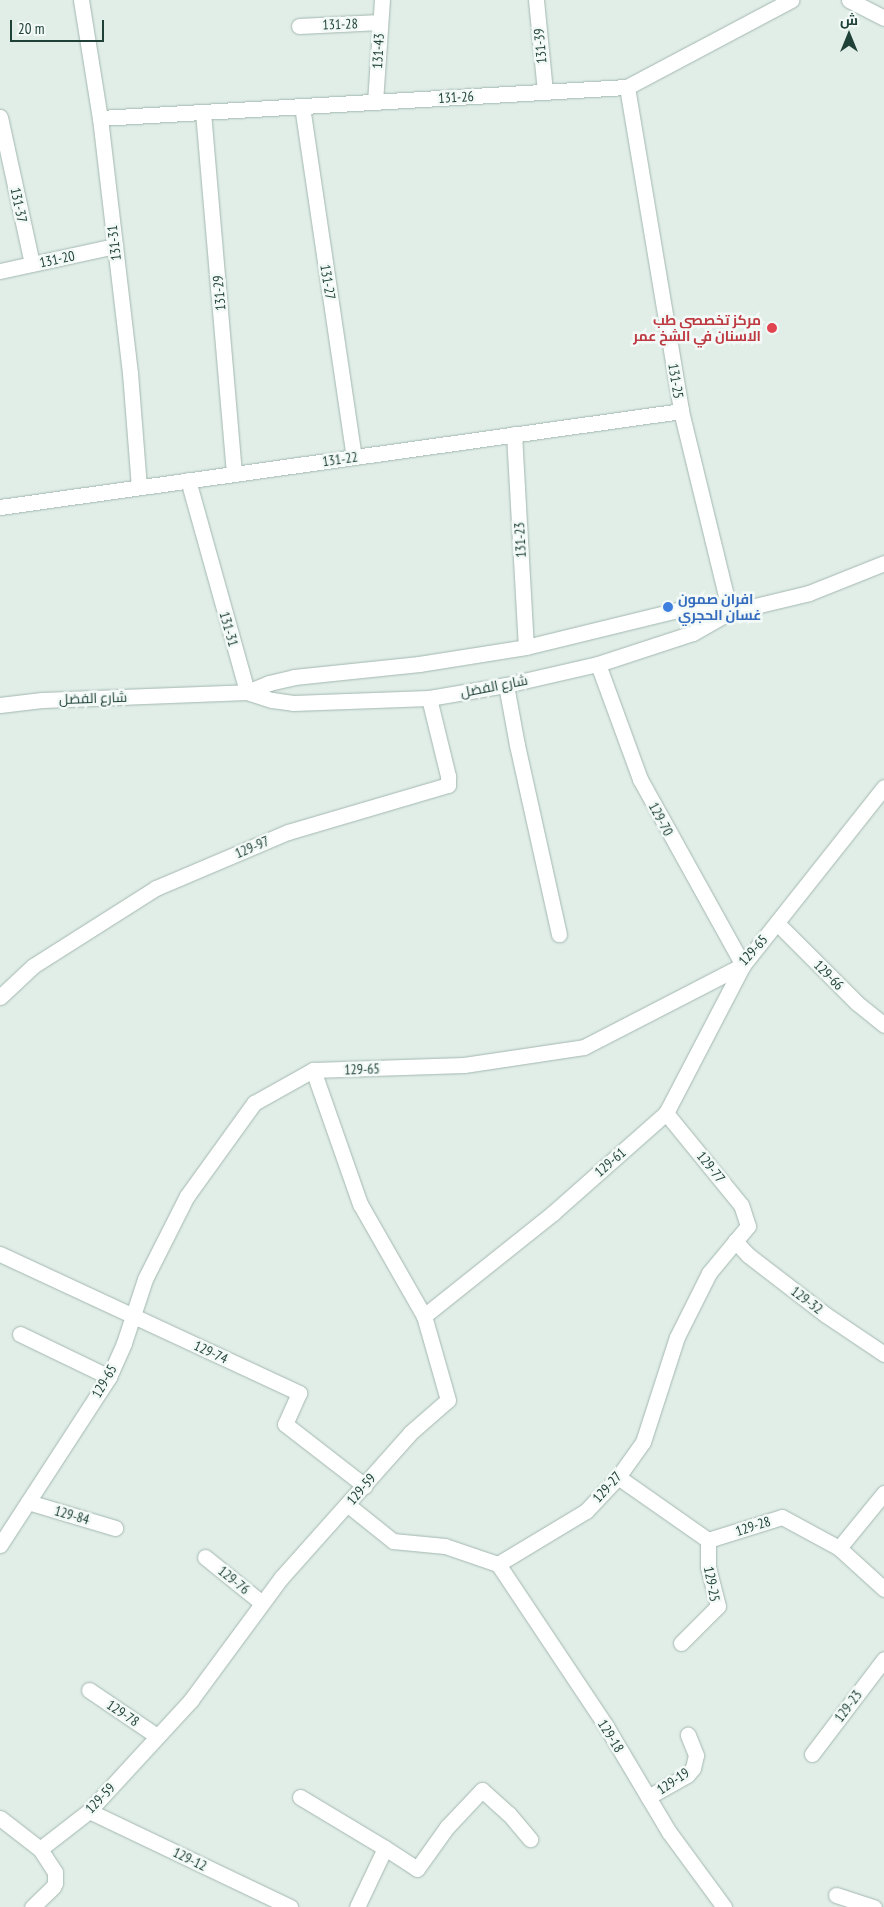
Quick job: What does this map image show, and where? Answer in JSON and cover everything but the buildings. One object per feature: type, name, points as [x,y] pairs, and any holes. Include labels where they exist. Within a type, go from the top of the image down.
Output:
[{"type":"street","name":"131-31","points":[[81,0],[100,118],[130,373],[139,487]]},
{"type":"street","name":"131-43","points":[[375,102],[382,0]]},
{"type":"street","name":"131-39","points":[[536,0],[545,92]]},
{"type":"street","name":"131-26","points":[[100,118],[627,87],[791,0]]},
{"type":"street","points":[[849,0],[884,18]]},
{"type":"street","name":"131-28","points":[[299,26],[380,22]]},
{"type":"street","name":"131-25","points":[[627,87],[681,410],[730,612]]},
{"type":"street","name":"131-27","points":[[302,106],[354,457]]},
{"type":"street","name":"131-29","points":[[203,112],[234,473]]},
{"type":"street","name":"131-37","points":[[0,117],[32,264]]},
{"type":"street","name":"131-20","points":[[0,271],[115,246]]},
{"type":"street","name":"131-22","points":[[0,506],[681,410]]},
{"type":"street","name":"131-23","points":[[514,434],[526,647]]},
{"type":"street","name":"131-31","points":[[188,480],[247,692]]},
{"type":"street","name":"شارع الفضل","points":[[247,692],[272,700],[293,703],[429,698],[506,685],[598,664],[693,633],[730,612],[808,593],[884,563]]},
{"type":"street","name":"شارع الفضل","points":[[0,704],[42,700],[247,692],[270,683],[294,677],[419,664],[526,647],[678,610],[703,608],[730,612]]},
{"type":"street","name":"129-70","points":[[598,664],[640,779],[743,965]]},
{"type":"street","points":[[506,685],[517,745],[559,934]]},
{"type":"street","name":"129-97","points":[[0,997],[34,966],[156,888],[288,832],[448,785],[448,776],[429,698]]},
{"type":"street","name":"129-65","points":[[0,1545],[109,1377],[124,1343],[145,1279],[187,1196],[254,1103],[313,1070],[464,1065],[584,1047],[743,965],[882,796]]},
{"type":"street","name":"129-66","points":[[777,923],[857,1002],[884,1025]]},
{"type":"street","name":"129-61","points":[[424,1316],[552,1213],[666,1113],[743,965]]},
{"type":"street","name":"129-59","points":[[40,1849],[89,1811],[191,1700],[281,1578],[365,1486],[410,1433],[448,1400],[424,1316],[360,1204],[313,1070]]},
{"type":"street","name":"129-77","points":[[666,1113],[741,1205],[748,1226]]},
{"type":"street","name":"129-27","points":[[498,1564],[586,1511],[618,1477],[643,1442],[677,1337],[709,1273],[748,1226]]},
{"type":"street","name":"129-32","points":[[735,1241],[748,1255],[826,1315],[884,1354]]},
{"type":"street","name":"129-74","points":[[0,1254],[299,1393],[285,1424],[365,1486]]},
{"type":"street","points":[[20,1334],[109,1377]]},
{"type":"street","points":[[618,1477],[708,1540]]},
{"type":"street","points":[[840,1548],[884,1493]]},
{"type":"street","name":"129-84","points":[[28,1502],[115,1528]]},
{"type":"street","points":[[348,1505],[393,1540],[444,1546],[498,1564]]},
{"type":"street","name":"129-28","points":[[708,1540],[782,1517],[840,1548],[884,1589]]},
{"type":"street","name":"129-25","points":[[681,1643],[718,1606],[708,1567],[708,1540]]},
{"type":"street","name":"129-76","points":[[205,1557],[262,1603]]},
{"type":"street","name":"129-18","points":[[498,1564],[606,1726],[669,1832],[724,1907]]},
{"type":"street","name":"129-23","points":[[812,1754],[884,1659]]},
{"type":"street","name":"129-78","points":[[89,1690],[157,1736]]},
{"type":"street","name":"129-19","points":[[648,1797],[687,1775],[693,1768],[696,1755],[688,1735]]},
{"type":"street","points":[[300,1797],[385,1848],[417,1870],[447,1828],[482,1790],[509,1814],[530,1839]]},
{"type":"street","name":"129-12","points":[[89,1811],[290,1907]]},
{"type":"street","points":[[0,1818],[40,1849],[55,1872],[56,1877],[53,1887],[32,1907]]},
{"type":"street","points":[[357,1907],[385,1848]]},
{"type":"street","points":[[836,1895],[874,1907]]},
{"type":"place","name":"مركز تخصصي طب الاسنان في الشخ عمر","points":[[772,328]]},
{"type":"place","name":"افران صمون غسان الحجري","points":[[668,607]]}]
